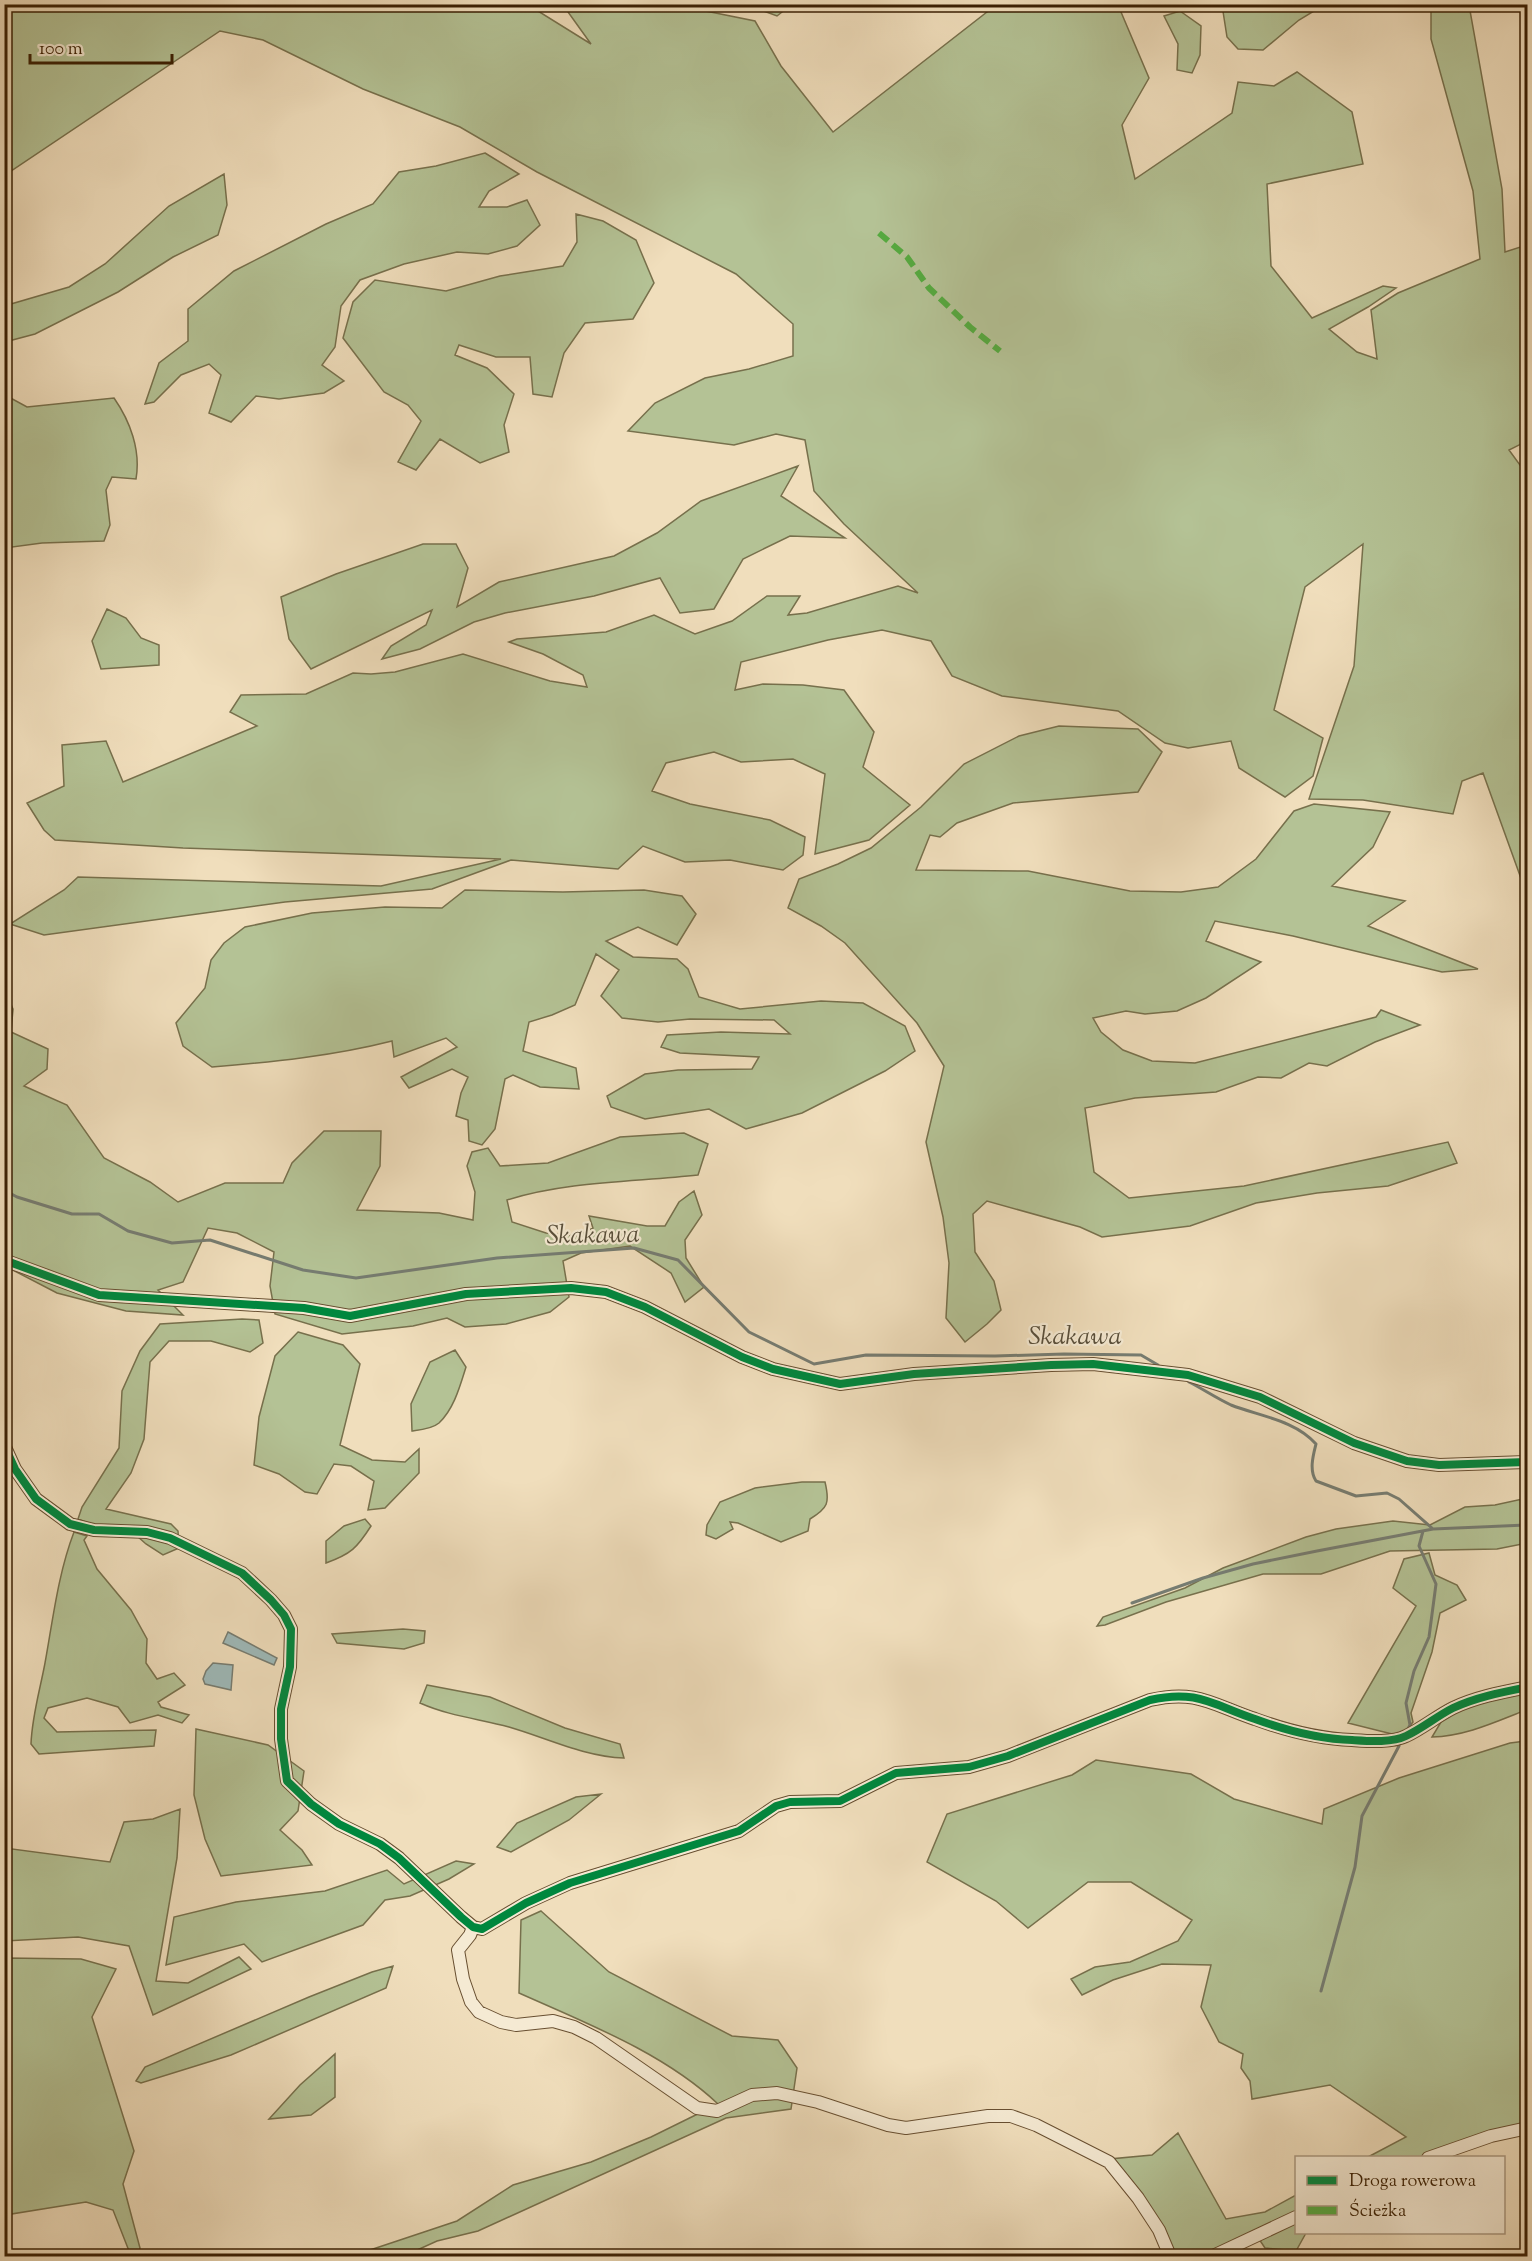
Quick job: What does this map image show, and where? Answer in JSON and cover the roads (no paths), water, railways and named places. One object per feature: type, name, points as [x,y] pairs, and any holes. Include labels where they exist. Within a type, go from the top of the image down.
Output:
[{"type":"street","points":[[4,1260],[99,1295],[304,1308],[350,1316],[466,1294],[571,1288],[606,1292],[645,1307],[742,1357],[763,1365],[840,1383],[914,1374],[1093,1364],[1188,1375],[1260,1397],[1354,1443],[1407,1461],[1439,1465],[1527,1462]]},
{"type":"street","points":[[4,1445],[15,1469],[36,1499],[70,1524],[88,1529],[147,1533],[170,1538],[243,1574],[271,1600],[284,1615],[291,1629],[290,1667],[280,1739],[287,1781],[311,1804],[339,1824],[380,1844],[399,1858],[473,1927],[482,1929],[526,1903],[570,1883],[644,1858],[739,1831],[776,1806],[790,1802],[835,1803],[848,1799],[896,1773],[969,1767],[1008,1756],[1150,1700],[1168,1696],[1194,1697],[1260,1721],[1311,1735],[1351,1740],[1390,1740],[1405,1737],[1454,1707],[1497,1693],[1527,1687]]},
{"type":"street","points":[[473,1927],[470,1935],[458,1950],[463,1979],[471,2002],[479,2012],[501,2022],[516,2025],[553,2021],[574,2027],[596,2037],[697,2108],[717,2111],[752,2095],[777,2093],[818,2102],[888,2125],[906,2128],[988,2116],[1011,2116],[1035,2125],[1109,2162],[1138,2198],[1159,2230],[1170,2256]]},
{"type":"street","points":[[1431,2156],[1491,2136],[1527,2128]]},
{"type":"street","points":[[1213,2256],[1295,2217]]},
{"type":"water","points":[[228,1632],[277,1658],[274,1665],[223,1643]]},
{"type":"water","points":[[213,1663],[233,1665],[231,1690],[205,1684],[203,1679],[206,1671]]},
{"type":"waterway","name":"Skakawa","points":[[4,1190],[17,1197],[72,1214],[99,1214],[128,1231],[172,1243],[210,1240],[303,1270],[356,1278],[497,1258],[634,1248],[678,1260],[749,1332],[814,1364],[866,1355],[1064,1354],[1141,1355],[1158,1365]]},
{"type":"waterway","name":"Skakawa","points":[[1189,1382],[1231,1405],[1287,1424],[1307,1436],[1316,1444],[1312,1468],[1316,1481],[1356,1496],[1387,1493],[1399,1499],[1433,1529]]},
{"type":"waterway","points":[[1132,1603],[1203,1578],[1253,1564],[1317,1551],[1433,1529],[1528,1525]]},
{"type":"waterway","points":[[1408,1729],[1410,1725],[1406,1703],[1414,1671],[1429,1637],[1436,1584],[1419,1546],[1423,1531]]},
{"type":"waterway","points":[[1321,1991],[1355,1867],[1362,1816],[1399,1746]]}]
